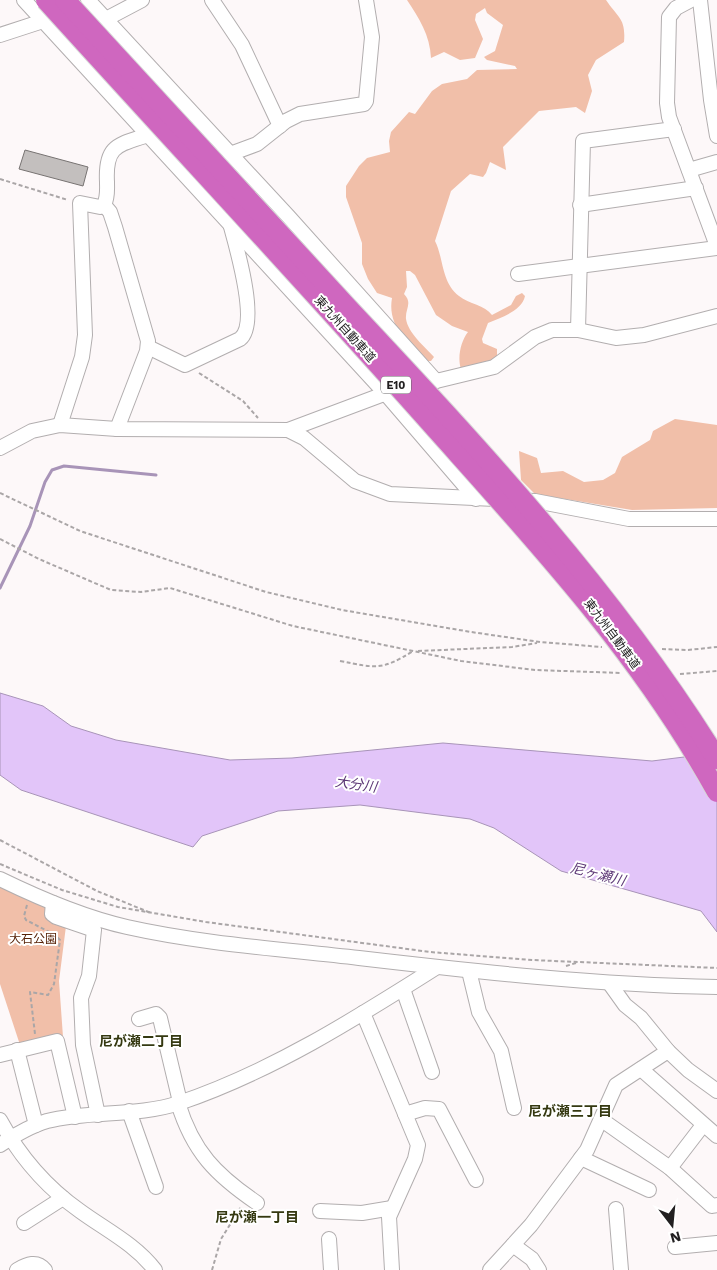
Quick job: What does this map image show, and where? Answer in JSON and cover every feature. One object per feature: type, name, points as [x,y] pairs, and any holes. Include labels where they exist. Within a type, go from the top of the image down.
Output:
[{"type":"highway","name":"東九州自動車道","points":[[46,0],[559,567],[598,614],[655,692],[717,792]]},
{"type":"highway","name":"東九州自動車道","points":[[65,0],[432,398],[588,575],[686,709],[717,759]]},
{"type":"street","points":[[24,0],[386,393],[476,499]]},
{"type":"street","points":[[88,0],[436,381]]},
{"type":"street","points":[[106,19],[142,0]]},
{"type":"street","points":[[212,0],[242,45],[280,126]]},
{"type":"street","points":[[230,154],[257,144],[280,126],[300,114],[361,105],[366,101],[372,37],[366,0]]},
{"type":"street","points":[[518,274],[578,268],[717,247],[714,229],[689,170],[674,129],[666,98],[669,17],[676,8],[691,0]]},
{"type":"street","points":[[700,0],[717,136]]},
{"type":"street","points":[[0,36],[43,21]]},
{"type":"street","points":[[578,330],[578,268],[583,141],[674,129]]},
{"type":"street","points":[[104,205],[107,196],[107,170],[113,150],[122,144],[148,135]]},
{"type":"street","points":[[689,170],[717,162]]},
{"type":"street","points":[[580,205],[696,188]]},
{"type":"street","points":[[60,425],[82,357],[85,335],[80,203],[100,207],[104,205]]},
{"type":"street","points":[[104,205],[111,215],[115,226],[148,347],[117,429]]},
{"type":"street","points":[[148,347],[186,365],[240,339],[247,331],[244,280],[231,225]]},
{"type":"street","points":[[0,448],[32,431],[60,425],[117,429],[288,430],[386,393],[494,367],[535,337],[548,331],[564,328],[608,338],[640,336],[717,316]]},
{"type":"street","points":[[288,430],[304,438],[347,476],[369,488],[400,495],[544,502],[595,514],[629,518],[717,519]]},
{"type":"street","points":[[0,879],[53,903],[103,920],[150,931],[233,944],[469,971],[610,984],[717,987]]},
{"type":"street","points":[[53,903],[52,914],[56,917],[94,930],[89,976],[81,998],[83,1045],[98,1115]]},
{"type":"street","points":[[5,1142],[36,1125],[75,1117],[179,1103],[274,1063],[364,1013],[437,967]]},
{"type":"street","points":[[469,971],[479,1012],[501,1051],[514,1108]]},
{"type":"street","points":[[610,984],[625,1005],[641,1018],[668,1052],[688,1070],[717,1091]]},
{"type":"street","points":[[403,989],[432,1072]]},
{"type":"street","points":[[364,1013],[404,1114],[413,1131],[418,1150],[392,1208],[389,1224],[392,1270]]},
{"type":"street","points":[[139,1019],[156,1014],[160,1018],[187,1132],[217,1173],[253,1200]]},
{"type":"street","points":[[0,1055],[57,1040],[75,1117]]},
{"type":"street","points":[[17,1050],[36,1125]]},
{"type":"street","points":[[490,1270],[532,1225],[581,1158],[602,1120],[616,1085],[668,1052]]},
{"type":"street","points":[[641,1069],[717,1136]]},
{"type":"street","points":[[404,1114],[425,1108],[439,1109],[476,1180]]},
{"type":"street","points":[[129,1111],[156,1187]]},
{"type":"street","points":[[0,1120],[5,1142],[63,1198],[136,1250],[155,1270]]},
{"type":"street","points":[[602,1120],[670,1168],[712,1206],[717,1205]]},
{"type":"street","points":[[670,1168],[703,1125]]},
{"type":"street","points":[[581,1158],[649,1190]]},
{"type":"street","points":[[24,1223],[63,1198]]},
{"type":"street","points":[[320,1211],[362,1213],[392,1208]]},
{"type":"street","points":[[616,1209],[621,1270]]},
{"type":"street","points":[[329,1239],[331,1270]]},
{"type":"street","points":[[675,1247],[717,1243]]},
{"type":"street","points":[[513,1245],[532,1259],[539,1270]]},
{"type":"street","points":[[17,1270],[34,1264],[42,1266],[45,1270]]},
{"type":"path","points":[[0,179],[80,203]]},
{"type":"path","points":[[186,365],[243,402],[256,413],[260,424]]},
{"type":"path","points":[[0,493],[80,531],[266,592],[342,610],[540,642],[610,647]]},
{"type":"path","points":[[0,539],[39,559],[111,590],[141,592],[170,588],[293,626],[491,666],[624,673]]},
{"type":"path","points":[[340,661],[372,668],[383,667],[413,651],[512,647],[540,642]]},
{"type":"path","points":[[659,649],[688,650],[717,647]]},
{"type":"path","points":[[678,674],[717,671]]},
{"type":"path","points":[[0,840],[97,891],[153,914]]},
{"type":"path","points":[[0,864],[92,900],[153,914],[430,952],[532,960],[717,968]]},
{"type":"path","points":[[29,900],[24,916],[26,920],[55,935],[60,940],[54,984],[48,994],[30,992],[36,1036]]},
{"type":"path","points":[[212,1270],[221,1239],[253,1200]]},
{"type":"green space","points":[[407,0],[606,0],[620,19],[624,28],[624,42],[596,60],[588,75],[592,91],[585,113],[576,107],[539,111],[503,147],[506,170],[490,162],[483,177],[470,174],[451,191],[435,241],[446,277],[453,290],[463,299],[485,309],[492,315],[511,305],[516,296],[522,293],[525,296],[520,306],[515,310],[488,323],[482,339],[483,343],[497,349],[497,361],[461,369],[460,349],[468,332],[452,326],[436,315],[415,275],[410,271],[406,271],[407,287],[404,294],[408,300],[407,324],[413,335],[434,357],[431,361],[425,361],[400,333],[393,317],[391,308],[392,298],[377,293],[368,279],[362,264],[362,243],[346,197],[346,186],[359,166],[367,158],[390,152],[389,141],[391,132],[409,112],[415,114],[432,91],[442,84],[467,79],[477,70],[517,69],[515,66],[487,60],[484,57],[495,51],[503,25],[487,13],[485,8],[476,14],[475,20],[483,39],[475,58],[460,60],[444,52],[431,58],[426,34],[420,20]]},
{"type":"green space","points":[[675,419],[717,425],[717,508],[632,510],[535,494],[521,480],[519,451],[537,458],[541,473],[563,471],[584,482],[603,480],[615,473],[622,457],[650,440],[653,431]]},
{"type":"green space","name":"大石公園","points":[[0,887],[61,915],[66,926],[59,981],[63,1037],[21,1048],[0,984]]},
{"type":"water","points":[[0,693],[43,706],[71,726],[116,740],[230,760],[292,758],[443,743],[652,761],[684,757],[717,757],[717,932],[701,911],[561,871],[494,828],[470,819],[360,805],[278,811],[202,836],[193,847],[21,790],[0,775]]},
{"type":"building","points":[[25,150],[88,167],[83,186],[19,169]]},
{"type":"waterway","points":[[0,588],[30,526],[45,482],[52,470],[64,466],[156,475]]},
{"type":"district","name":"尼が瀬二丁目","points":[[141,1041]]},
{"type":"district","name":"尼が瀬三丁目","points":[[570,1111]]},
{"type":"district","name":"尼が瀬一丁目","points":[[257,1217]]},
{"type":"water label","name":"大分川","points":[[356,784]]},
{"type":"water label","name":"尼ヶ瀬川","points":[[598,874]]}]
